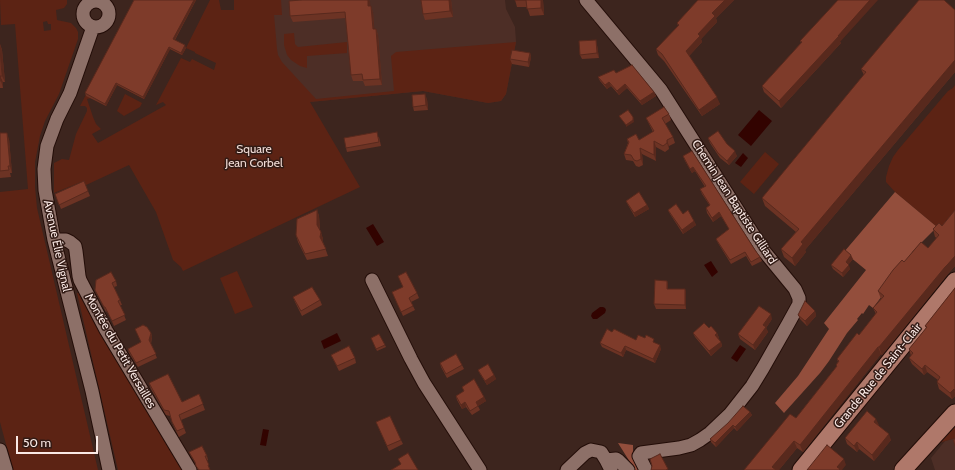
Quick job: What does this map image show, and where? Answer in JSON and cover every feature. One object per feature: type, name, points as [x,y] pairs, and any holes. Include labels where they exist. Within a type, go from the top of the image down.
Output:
[{"type":"main road","name":"Grande Rue de Saint-Clair","points":[[801,470],[955,281]]},
{"type":"main road","points":[[903,470],[955,413]]},
{"type":"street","points":[[97,0],[104,3],[109,3],[109,14],[107,21],[101,26],[93,27],[86,23],[83,19],[84,3],[97,0]]},
{"type":"street","name":"Chemin Jean Baptiste Gilliard","points":[[586,0],[661,90],[763,250],[795,289],[799,298],[798,304],[788,324],[763,368],[742,400],[730,414],[710,433],[691,444],[679,448],[641,453],[639,456],[646,470]]},
{"type":"street","name":"Avenue Élie Vignal","points":[[93,27],[70,93],[57,119],[48,146],[44,169],[45,190],[54,240],[90,384],[109,470]]},
{"type":"street","name":"Montée du Petit Versailles","points":[[54,240],[66,240],[75,246],[80,280],[106,330],[190,470]]},
{"type":"street","points":[[372,280],[424,384],[480,470]]},
{"type":"street","points":[[0,450],[6,470]]},
{"type":"street","points":[[567,470],[585,453],[591,450],[601,452],[608,465],[616,459],[628,470]]},
{"type":"shaded area","points":[[260,0],[505,0],[506,9],[515,27],[516,42],[506,94],[501,101],[488,103],[423,91],[310,102],[281,87]]},
{"type":"shaded area","points":[[759,110],[772,121],[751,146],[738,135]]},
{"type":"shaded area","points":[[743,153],[748,158],[741,167],[735,163]]},
{"type":"shaded area","points":[[895,192],[937,227],[913,251],[873,308],[869,305],[863,314],[862,313],[857,319],[858,320],[847,333],[820,373],[784,413],[775,403],[798,376],[829,329],[824,323],[866,270],[844,252]]},
{"type":"shaded area","points":[[373,224],[384,242],[377,246],[366,228]]},
{"type":"shaded area","points":[[711,261],[718,272],[712,277],[704,265]]},
{"type":"shaded area","points":[[600,307],[605,308],[605,313],[597,319],[593,319],[591,316],[592,313]]},
{"type":"shaded area","points":[[337,333],[341,341],[324,349],[321,341]]},
{"type":"shaded area","points":[[740,345],[746,349],[737,362],[731,358]]},
{"type":"shaded area","points":[[263,429],[269,430],[266,446],[260,445]]},
{"type":"shaded area","points":[[955,438],[955,470],[935,470],[931,458],[945,441]]},
{"type":"shaded area","points":[[618,443],[633,445],[633,456],[640,470],[635,470]]},
{"type":"green space","points":[[0,0],[67,0],[67,4],[64,8],[56,10],[57,20],[71,23],[78,32],[78,39],[59,94],[45,121],[40,136],[35,162],[35,187],[37,208],[98,470],[13,470],[0,422],[0,192],[28,189],[15,24],[1,25]],"holes":[[[47,21],[48,24],[51,24],[51,30],[44,31],[43,22]]]},
{"type":"green space","name":"Square Jean Corbel","points":[[136,0],[196,0],[174,41],[186,48],[210,0],[219,0],[221,10],[234,10],[234,0],[281,0],[282,15],[274,15],[278,55],[282,62],[316,99],[394,91],[391,56],[396,52],[516,42],[506,94],[501,101],[488,103],[423,91],[310,102],[360,187],[183,271],[181,267],[173,260],[156,212],[129,165],[84,186],[81,182],[54,193],[54,163],[62,159],[69,160],[76,134],[87,111],[85,106],[80,106]],"holes":[[[186,48],[216,63],[214,70],[192,59],[190,62],[181,58],[156,105],[163,102],[166,105],[98,143],[92,134],[101,129],[96,124],[87,99],[91,98],[106,106],[117,85],[144,99],[170,49],[182,55]]]},
{"type":"green space","points":[[294,33],[295,44],[298,47],[347,42],[347,53],[307,56],[307,68],[300,66],[291,60],[287,55],[284,45],[284,34]]},
{"type":"green space","points":[[955,85],[955,210],[945,222],[955,230],[955,242],[895,192],[886,182],[886,177],[893,157],[898,150],[948,91]]},
{"type":"green space","points":[[125,94],[142,103],[140,107],[124,116],[117,111]]},
{"type":"green space","points":[[765,152],[779,164],[754,194],[740,182]]},
{"type":"green space","points":[[237,271],[253,307],[235,314],[220,278]]},
{"type":"green space","points":[[77,293],[79,293],[101,334],[120,362],[183,470],[118,470]]},
{"type":"green space","points":[[955,427],[955,438],[939,443]]},
{"type":"building","points":[[134,0],[194,0],[173,39],[185,45],[181,53],[169,47],[143,97],[116,83],[105,104],[85,93]]},
{"type":"building","points":[[368,0],[368,6],[371,6],[373,29],[376,29],[380,79],[363,80],[362,74],[351,75],[345,12],[290,16],[289,1]]},
{"type":"building","points":[[421,0],[449,0],[450,11],[423,14]]},
{"type":"building","points":[[526,0],[541,0],[541,8],[527,9]]},
{"type":"building","points":[[698,0],[725,0],[712,13],[715,16],[698,34],[700,36],[686,51],[717,97],[699,110],[662,54],[656,49],[679,25],[677,23]]},
{"type":"building","points":[[838,0],[870,0],[779,101],[762,86],[802,42],[800,41]]},
{"type":"building","points":[[919,0],[944,0],[955,10],[955,60],[801,242],[803,244],[792,258],[781,249],[799,229],[762,198],[866,72],[861,69]]},
{"type":"building","points":[[596,40],[597,53],[580,55],[579,41]]},
{"type":"building","points":[[0,48],[2,76],[0,76]]},
{"type":"building","points":[[512,50],[530,53],[528,62],[510,59]]},
{"type":"building","points":[[632,65],[654,92],[640,101],[625,84],[617,91],[609,82],[605,85],[598,77],[614,70],[616,73]]},
{"type":"building","points":[[425,94],[426,105],[413,107],[412,95]]},
{"type":"building","points":[[664,107],[669,114],[662,118],[673,137],[667,140],[667,143],[663,146],[654,141],[654,155],[640,148],[641,159],[637,161],[634,160],[631,155],[624,154],[629,142],[627,139],[636,134],[639,140],[654,131],[646,118]]},
{"type":"building","points":[[628,110],[633,117],[633,120],[626,125],[619,116]]},
{"type":"building","points":[[718,131],[727,144],[735,151],[727,161],[718,153],[708,138]]},
{"type":"building","points":[[377,132],[379,142],[346,148],[344,138]]},
{"type":"building","points":[[0,133],[7,133],[10,166],[8,166],[9,170],[0,171]]},
{"type":"building","points":[[692,151],[760,257],[751,262],[745,252],[730,260],[716,239],[729,229],[719,212],[712,218],[706,208],[710,205],[700,189],[706,186],[693,167],[690,169],[683,156]]},
{"type":"building","points":[[84,181],[88,191],[59,205],[55,194]]},
{"type":"building","points":[[639,192],[647,205],[634,213],[626,201]]},
{"type":"building","points":[[676,204],[683,214],[688,210],[694,221],[682,230],[668,210]]},
{"type":"building","points":[[317,210],[317,225],[321,232],[320,237],[326,249],[305,254],[296,235],[297,219]]},
{"type":"building","points":[[955,210],[955,256],[878,347],[800,445],[794,441],[772,467],[776,470],[744,470],[790,414],[796,418],[837,366],[836,365],[839,361],[837,359],[857,333],[859,335],[877,312],[873,308],[884,296],[878,291],[893,270],[902,260],[904,262],[921,242],[928,248],[939,235],[933,229],[939,223],[942,226]]},
{"type":"building","points":[[844,249],[851,255],[846,262],[849,265],[842,273],[831,265]]},
{"type":"building","points":[[111,272],[116,281],[112,283],[120,300],[118,301],[125,315],[112,321],[95,290],[96,280]]},
{"type":"building","points":[[406,272],[417,293],[409,298],[413,306],[401,312],[392,292],[403,287],[398,276]]},
{"type":"building","points":[[655,280],[667,281],[667,289],[685,289],[685,305],[654,304]]},
{"type":"building","points":[[312,287],[320,300],[301,311],[293,297]]},
{"type":"building","points":[[955,288],[955,391],[954,389],[950,393],[937,382],[940,377],[925,365],[922,369],[909,358],[913,353],[909,349]]},
{"type":"building","points":[[805,301],[815,311],[805,321],[798,315]]},
{"type":"building","points":[[759,306],[771,314],[763,325],[766,327],[753,345],[738,334]]},
{"type":"building","points":[[704,323],[709,328],[711,326],[717,333],[715,335],[721,342],[709,351],[693,333]]},
{"type":"building","points":[[143,325],[147,327],[151,333],[149,340],[156,354],[136,363],[128,349],[141,342],[135,329]]},
{"type":"building","points":[[607,329],[612,332],[614,329],[636,340],[638,335],[645,338],[646,335],[654,339],[653,342],[660,345],[653,359],[625,346],[621,353],[600,343]]},
{"type":"building","points":[[379,334],[385,345],[376,349],[371,338]]},
{"type":"building","points":[[349,346],[355,358],[337,366],[331,355]]},
{"type":"building","points":[[456,354],[462,365],[446,374],[440,363]]},
{"type":"building","points":[[488,364],[494,375],[485,381],[478,370]]},
{"type":"building","points":[[168,374],[182,402],[199,394],[203,404],[179,415],[184,428],[177,431],[172,422],[169,411],[164,410],[149,383]]},
{"type":"building","points":[[474,379],[484,397],[476,402],[478,406],[470,411],[465,402],[461,405],[456,396],[464,391],[462,387]]},
{"type":"building","points":[[743,406],[750,412],[735,427],[733,425],[715,443],[710,439],[728,423]]},
{"type":"building","points":[[867,411],[876,419],[874,422],[889,434],[872,455],[857,442],[854,446],[845,438]]},
{"type":"building","points":[[390,416],[401,440],[387,446],[376,422]]},
{"type":"building","points":[[827,445],[844,459],[837,467],[840,469],[807,470]]},
{"type":"building","points":[[202,446],[207,456],[205,456],[210,470],[199,470],[189,452]]},
{"type":"building","points":[[408,453],[418,470],[391,470],[401,464],[398,459]]},
{"type":"building","points":[[660,454],[668,469],[651,470],[652,466],[650,459]]}]
